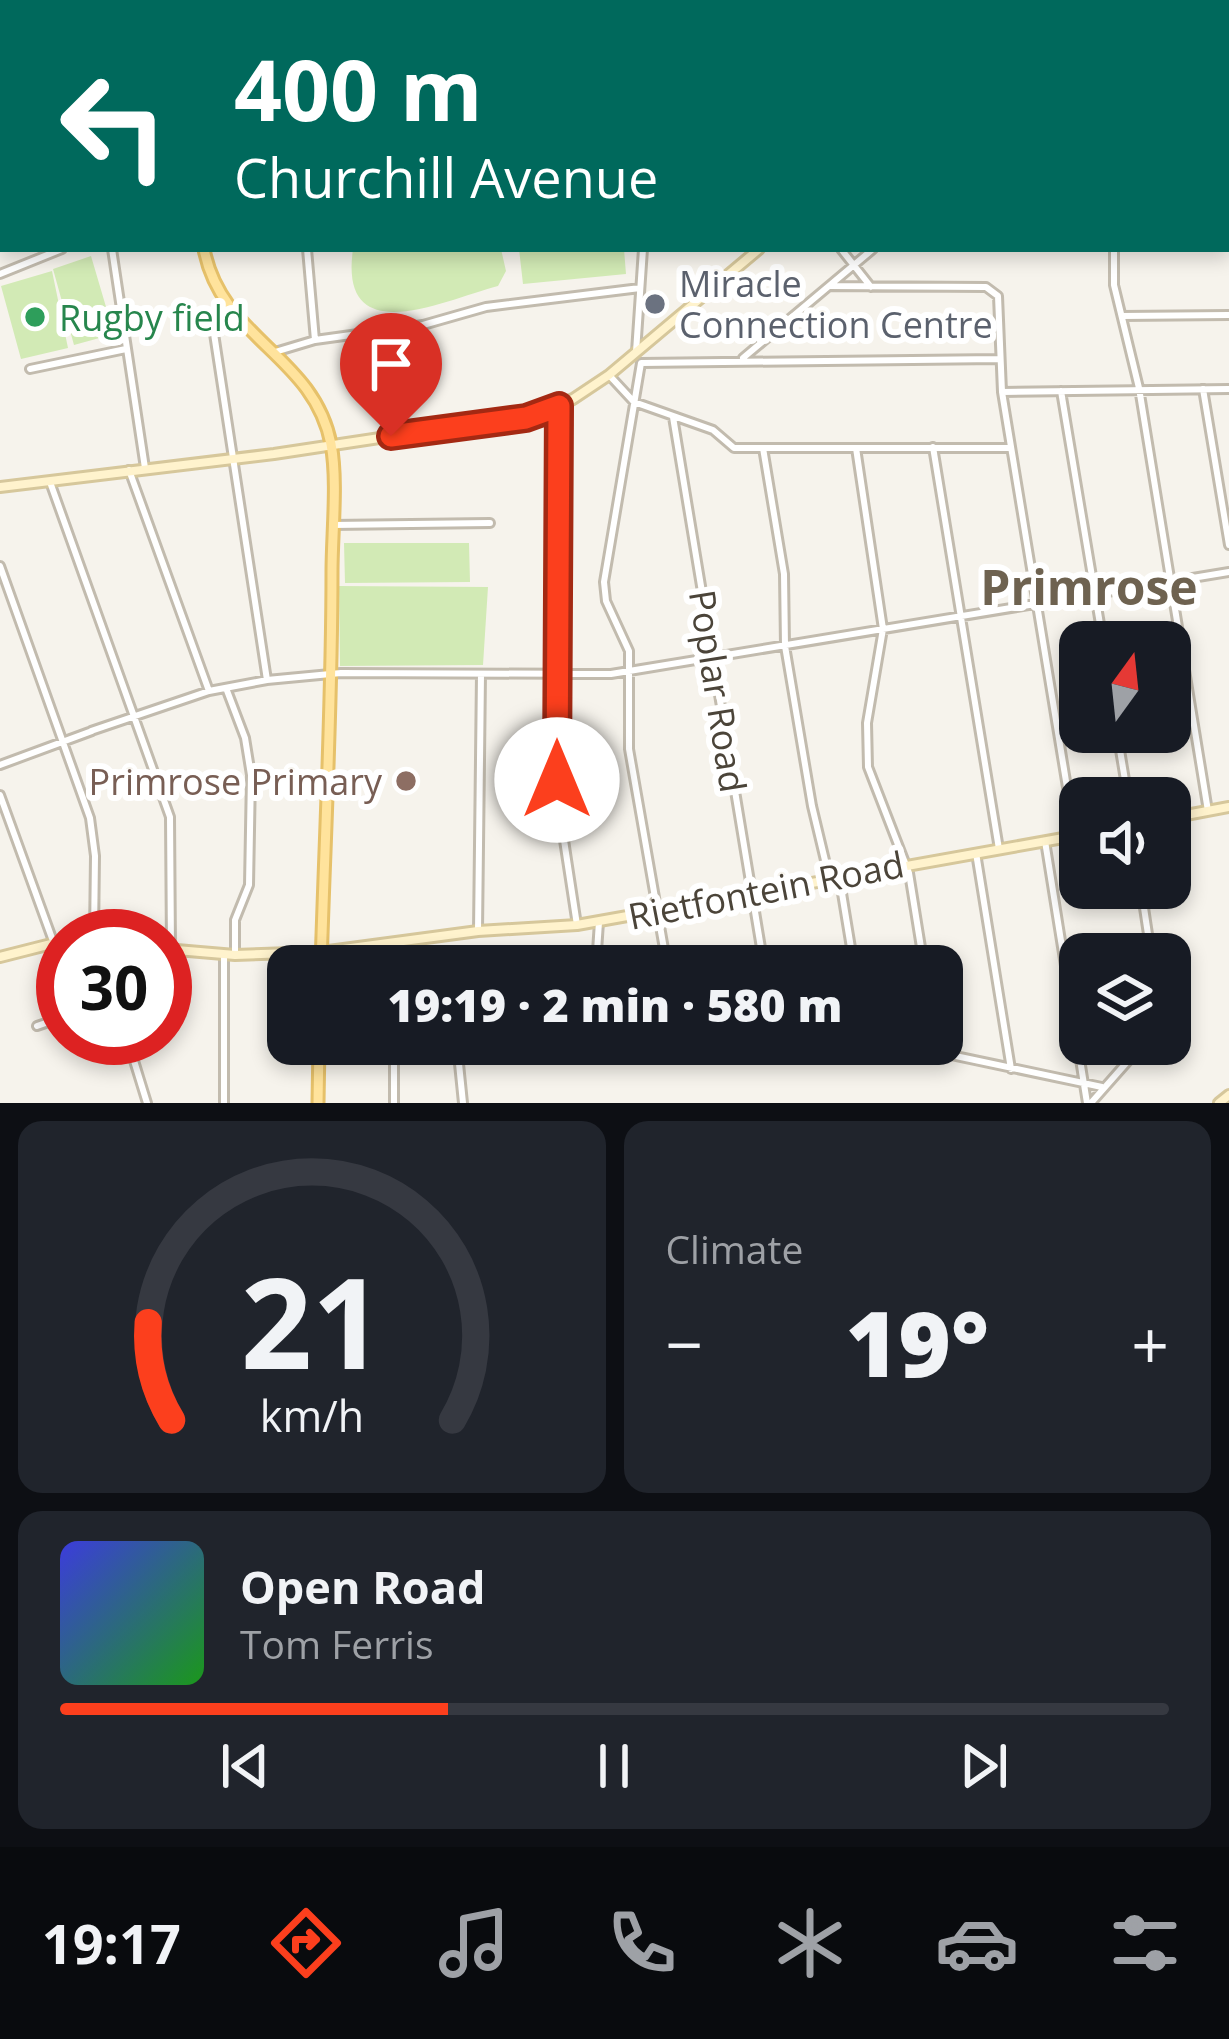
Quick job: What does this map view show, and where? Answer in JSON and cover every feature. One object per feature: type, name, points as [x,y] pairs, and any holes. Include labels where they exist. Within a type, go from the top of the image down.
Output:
[{"type":"main road","points":[[205,252],[224,303],[275,352],[314,403],[332,446],[332,674],[321,945]]},
{"type":"main road","points":[[318,1103],[319,1065]]},
{"type":"street","points":[[0,274],[55,252]]},
{"type":"street","points":[[112,252],[145,468]]},
{"type":"street","points":[[307,252],[315,340]]},
{"type":"street","points":[[636,352],[633,328],[645,252]]},
{"type":"street","points":[[0,487],[526,418],[559,406],[610,374],[755,252]]},
{"type":"street","points":[[843,252],[871,287]]},
{"type":"street","points":[[740,361],[869,252]]},
{"type":"street","points":[[1114,252],[1113,276],[1139,388],[1208,811]]},
{"type":"street","points":[[830,286],[992,288],[999,298],[1002,392],[1067,777]]},
{"type":"street","points":[[275,352],[315,340],[423,325],[486,308],[640,288]]},
{"type":"street","points":[[211,314],[267,680]]},
{"type":"street","points":[[1122,316],[1229,315]]},
{"type":"street","points":[[31,369],[126,349]]},
{"type":"street","points":[[663,945],[629,749],[627,643],[606,601],[604,582],[643,362],[998,359]]},
{"type":"street","points":[[610,374],[634,402],[713,430],[734,448],[1011,448]]},
{"type":"street","points":[[1203,388],[1229,545]]},
{"type":"street","points":[[1002,392],[1229,388]]},
{"type":"street","points":[[1061,391],[1100,621]]},
{"type":"street","points":[[559,406],[558,801],[578,925]]},
{"type":"street","name":"Poplar Road","points":[[673,417],[761,945]]},
{"type":"street","points":[[933,447],[999,849]]},
{"type":"street","points":[[763,448],[784,574],[785,646],[812,806],[849,945]]},
{"type":"street","points":[[856,448],[883,628],[866,754],[909,873],[921,945]]},
{"type":"street","points":[[130,470],[209,691]]},
{"type":"street","points":[[50,482],[172,829],[169,909]]},
{"type":"street","points":[[332,525],[490,523]]},
{"type":"street","points":[[0,566],[94,839],[94,909]]},
{"type":"street","points":[[0,765],[209,691],[267,680],[332,674],[557,676],[631,670],[1229,572]]},
{"type":"street","points":[[478,931],[481,674]]},
{"type":"street","points":[[226,688],[245,738],[251,775],[249,885],[235,920],[235,955]]},
{"type":"street","points":[[0,795],[45,909]]},
{"type":"street","points":[[1191,814],[1229,807]]},
{"type":"street","name":"Rietfontein Road","points":[[371,945],[599,922],[1059,838]]},
{"type":"street","points":[[1045,841],[1089,1103]]},
{"type":"street","points":[[976,852],[1011,1069]]},
{"type":"street","points":[[597,945],[599,922]]},
{"type":"street","points":[[0,956],[36,947]]},
{"type":"street","name":"Rietfontein Road","points":[[192,951],[267,954]]},
{"type":"street","points":[[224,954],[224,1103]]},
{"type":"street","points":[[963,1055],[1102,1088]]},
{"type":"street","points":[[135,1065],[147,1103]]},
{"type":"street","points":[[394,1065],[394,1103]]},
{"type":"street","points":[[459,1065],[463,1103]]},
{"type":"street","points":[[1089,1103],[1123,1065]]},
{"type":"street","points":[[1219,1103],[1229,1095]]},
{"type":"green space","points":[[353,252],[502,252],[506,271],[498,286],[400,312],[378,310],[362,301],[353,281]]},
{"type":"green space","points":[[519,252],[624,252],[626,274],[523,284]]},
{"type":"green space","name":"Rugby field","points":[[91,256],[114,334],[74,345],[53,269]]},
{"type":"green space","name":"Rugby field","points":[[52,271],[68,348],[21,359],[1,286]]},
{"type":"green space","points":[[344,543],[469,543],[470,582],[345,583]]},
{"type":"green space","points":[[339,586],[488,587],[483,665],[340,666]]},
{"type":"place","name":"Miracle Connection Centre","points":[[655,304]]},
{"type":"place","name":"Rugby field","points":[[35,317]]},
{"type":"place","name":"Primrose Primary","points":[[406,781]]},
{"type":"district","name":"Primrose","points":[[1089,586]]},
{"type":"route","points":[[391,436],[526,418],[559,406],[557,780]]}]
